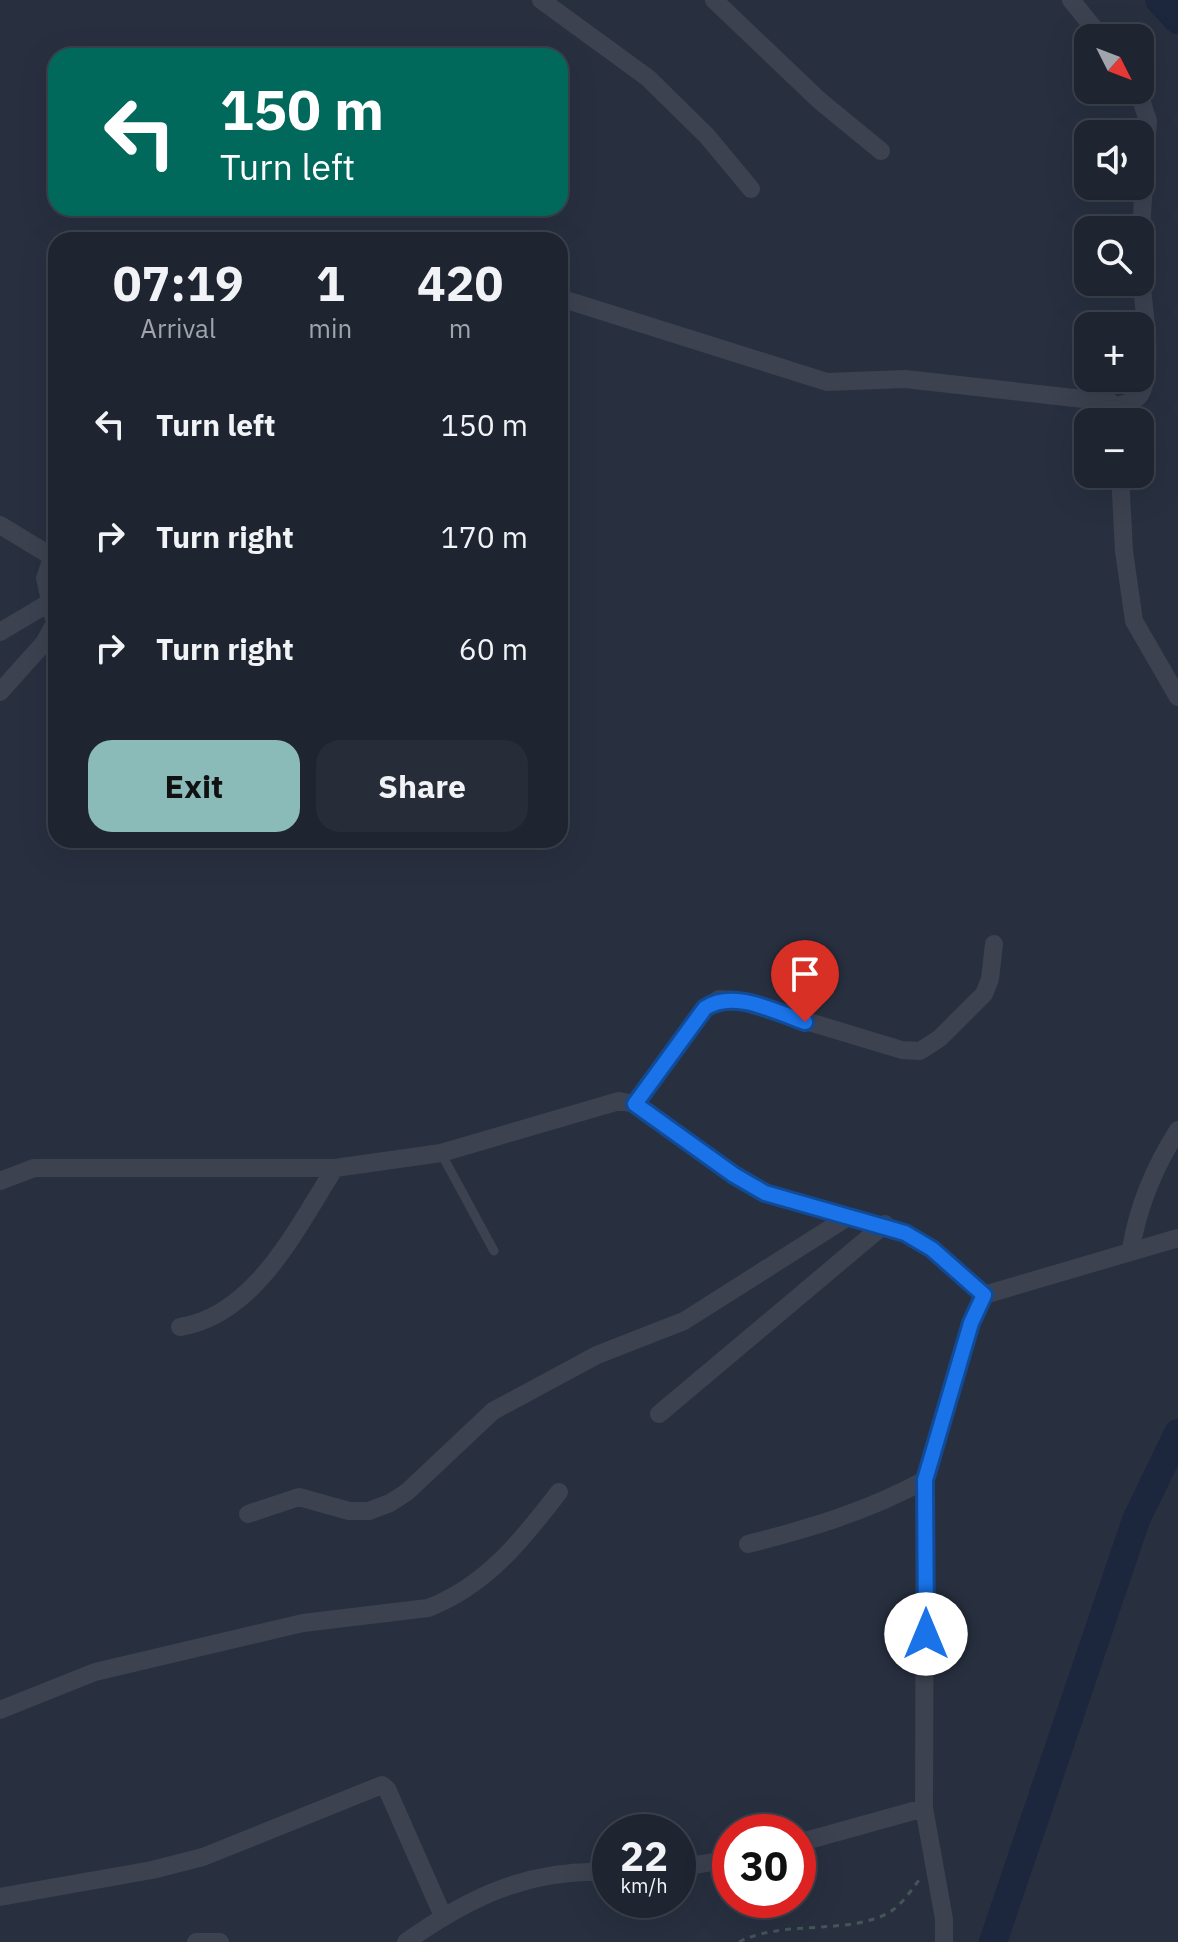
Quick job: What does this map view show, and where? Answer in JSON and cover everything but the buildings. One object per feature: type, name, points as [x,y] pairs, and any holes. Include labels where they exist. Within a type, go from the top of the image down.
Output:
[{"type":"street","points":[[541,0],[648,78],[707,136],[751,189]]},
{"type":"street","points":[[714,0],[820,101],[881,151]]},
{"type":"street","points":[[1071,0],[1091,24]]},
{"type":"street","points":[[1142,216],[1148,121],[1143,104]]},
{"type":"street","points":[[1125,408],[1141,392],[1145,373],[1141,296]]},
{"type":"street","points":[[568,301],[827,382],[905,379],[1110,402],[1114,408]]},
{"type":"street","points":[[1121,488],[1124,551],[1134,621],[1178,697]]},
{"type":"street","points":[[0,525],[48,548]]},
{"type":"street","points":[[0,632],[48,603]]},
{"type":"street","points":[[0,692],[48,635]]},
{"type":"street","points":[[635,1104],[705,1008],[719,999],[736,1000],[902,1050],[920,1051],[940,1038],[984,994],[990,979],[994,944]]},
{"type":"street","points":[[0,1181],[34,1168],[335,1168],[441,1153],[619,1101],[635,1104],[734,1175],[765,1193],[848,1217],[885,1224],[932,1249],[984,1295]]},
{"type":"street","points":[[1131,1249],[1136,1222],[1161,1156],[1178,1130]]},
{"type":"street","points":[[180,1327],[201,1324],[250,1289],[275,1260],[335,1168]]},
{"type":"street","points":[[248,1514],[299,1497],[349,1511],[369,1511],[390,1503],[407,1492],[493,1411],[597,1355],[684,1321],[848,1217]]},
{"type":"street","points":[[659,1414],[885,1224]]},
{"type":"street","points":[[944,1942],[924,1808],[925,1480],[971,1323],[984,1295],[1131,1249],[1178,1238]]},
{"type":"street","points":[[748,1544],[832,1523],[880,1504],[925,1480]]},
{"type":"street","points":[[0,1710],[95,1672],[303,1623],[437,1605],[463,1594],[483,1578],[529,1531],[559,1492]]},
{"type":"street","points":[[0,1897],[152,1870],[203,1857],[382,1785],[387,1789],[443,1916]]},
{"type":"street","points":[[816,1838],[924,1808]]},
{"type":"street","points":[[406,1942],[443,1916],[533,1877],[552,1873],[592,1872]]},
{"type":"street","points":[[196,1942],[220,1942]]},
{"type":"lane","points":[[441,1153],[494,1251]]},
{"type":"path","points":[[739,1942],[760,1932],[868,1919],[890,1912],[904,1900],[933,1860]]},
{"type":"waterway","points":[[1159,0],[1178,20]]},
{"type":"waterway","points":[[993,1942],[1136,1520],[1178,1433]]},
{"type":"route","points":[[805,1022],[736,1000],[719,999],[705,1008],[635,1104],[734,1175],[765,1193],[848,1217],[885,1224],[905,1233],[932,1249],[984,1295],[971,1323],[925,1480],[926,1634]]}]
